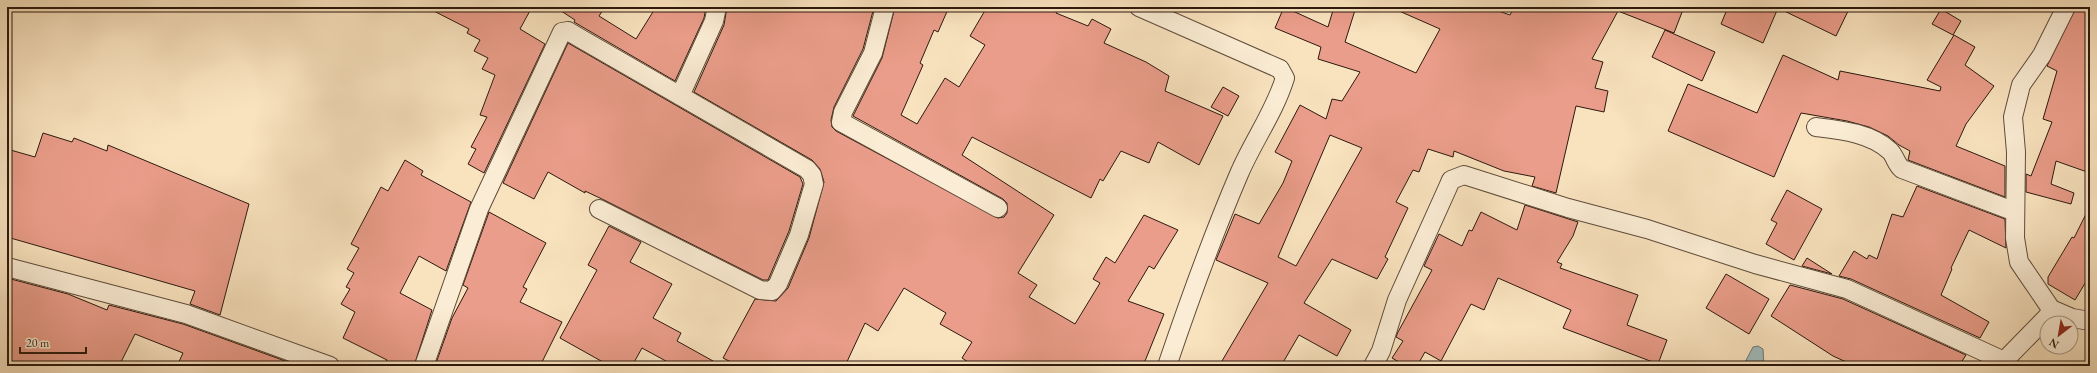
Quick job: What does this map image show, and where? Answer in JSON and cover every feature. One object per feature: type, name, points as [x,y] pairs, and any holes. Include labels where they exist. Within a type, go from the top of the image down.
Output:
[{"type":"street","points":[[680,96],[714,21],[717,7]]},
{"type":"street","points":[[885,7],[873,53],[843,112],[841,122],[998,208]]},
{"type":"street","points":[[1139,7],[1280,69],[1284,78],[1270,115],[1240,172],[1212,237],[1167,366]]},
{"type":"street","points":[[2066,7],[2042,55],[2020,85],[2013,117],[2016,152],[2014,238],[2019,262],[2051,309],[2072,318],[2090,321]]},
{"type":"street","points":[[424,366],[479,209],[562,32],[568,31],[578,36],[807,169],[812,175],[814,184],[799,235],[778,284],[772,290],[760,290],[599,209]]},
{"type":"street","points":[[1816,127],[1848,131],[1881,143],[1891,152],[1897,165],[1902,169],[2014,210]]},
{"type":"street","points":[[1374,366],[1381,351],[1397,300],[1448,187],[1452,180],[1464,175],[1568,208],[1647,229],[1755,264],[1847,289],[2002,364],[2048,316],[2051,309]]},
{"type":"street","points":[[7,268],[186,314],[330,366]]},
{"type":"water","points":[[1758,346],[1763,349],[1764,366],[1743,366],[1753,347]]},
{"type":"building","points":[[426,7],[532,7],[520,29],[545,44],[484,173],[468,164],[476,149],[471,147],[487,117],[480,115],[495,75],[482,69],[488,58],[474,51],[480,40],[467,33],[469,29]]},
{"type":"building","points":[[555,7],[605,7],[599,16],[636,39],[656,7],[706,7],[704,18],[675,81],[574,22],[575,20]]},
{"type":"building","points":[[727,7],[866,7],[873,11],[863,49],[834,107],[831,120],[832,127],[836,131],[998,218],[1004,217],[1007,213],[1007,203],[1003,199],[853,116],[882,58],[895,7],[949,7],[938,32],[934,30],[920,63],[923,65],[901,115],[917,124],[945,78],[959,87],[985,45],[970,36],[987,7],[1059,7],[1056,13],[1088,26],[1092,19],[1111,29],[1104,43],[1146,62],[1169,76],[1165,91],[1223,116],[1199,165],[1158,142],[1149,163],[1121,151],[1103,181],[1100,179],[1091,198],[972,137],[962,155],[1054,215],[1018,273],[1037,285],[1029,297],[1075,324],[1100,283],[1093,279],[1106,257],[1115,263],[1144,215],[1178,230],[1154,269],[1149,266],[1128,301],[1164,314],[1143,366],[974,366],[962,358],[972,342],[940,324],[946,313],[904,288],[878,331],[865,323],[845,366],[739,366],[723,358],[755,299],[776,301],[788,288],[809,238],[824,182],[820,169],[812,160],[694,92],[724,25]]},
{"type":"building","points":[[1284,7],[1328,27],[1334,7],[1356,7],[1345,42],[1416,73],[1440,29],[1390,7],[1487,7],[1510,15],[1514,7],[1684,7],[1674,33],[1618,11],[1592,59],[1603,62],[1595,88],[1608,91],[1604,112],[1576,106],[1556,193],[1532,186],[1535,177],[1504,171],[1454,151],[1453,157],[1428,149],[1419,172],[1413,170],[1396,202],[1408,208],[1385,257],[1388,259],[1377,279],[1332,259],[1304,303],[1351,330],[1337,356],[1299,335],[1281,366],[1219,366],[1268,283],[1216,260],[1235,214],[1259,224],[1283,183],[1292,161],[1275,152],[1300,105],[1326,119],[1332,99],[1342,101],[1360,72],[1318,59],[1321,47],[1275,28]],"holes":[[[1330,135],[1362,148],[1296,266],[1278,257]]]},
{"type":"building","points":[[1728,7],[1850,7],[1836,36],[1778,8],[1763,43],[1721,24]]},
{"type":"building","points":[[2076,7],[2090,7],[2090,173],[2056,161],[2051,184],[2074,193],[2071,204],[2026,192],[2026,174],[2031,176],[2052,122],[2043,119],[2057,71],[2047,66]]},
{"type":"building","points":[[1941,9],[1961,21],[1953,35],[1932,24]]},
{"type":"building","points":[[1665,30],[1715,52],[1702,81],[1652,57]]},
{"type":"building","points":[[1954,35],[1975,47],[1965,65],[1994,86],[1966,124],[1956,146],[2005,166],[2005,197],[1908,160],[1910,151],[1899,145],[1888,136],[1869,127],[1847,121],[1801,113],[1774,177],[1668,131],[1688,84],[1757,113],[1783,55],[1838,80],[1840,71],[1940,91],[1941,87],[1927,80]]},
{"type":"building","points":[[568,43],[800,177],[803,184],[789,231],[768,280],[763,280],[604,200],[585,191],[585,193],[548,172],[534,199],[503,183]]},
{"type":"building","points":[[1223,87],[1239,96],[1228,116],[1211,107]]},
{"type":"building","points":[[43,133],[72,142],[74,138],[107,151],[108,145],[249,204],[220,315],[190,304],[195,291],[7,237],[7,149],[35,157]]},
{"type":"building","points":[[405,160],[423,171],[421,175],[471,202],[446,271],[419,256],[400,293],[432,310],[414,366],[384,366],[387,360],[343,338],[355,312],[341,304],[350,289],[346,287],[354,273],[347,269],[359,248],[351,244],[381,187],[388,191]]},
{"type":"building","points":[[1917,186],[2005,219],[2006,248],[1969,230],[1951,268],[1952,269],[1941,295],[1989,322],[1980,338],[1851,279],[1839,276],[1854,251],[1867,259],[1869,255],[1877,259],[1892,214],[1903,217]]},
{"type":"building","points":[[1787,190],[1822,209],[1794,260],[1766,244],[1777,223],[1771,220]]},
{"type":"building","points":[[1525,205],[1578,222],[1573,236],[1557,262],[1562,264],[1560,268],[1638,295],[1627,325],[1667,340],[1658,364],[1563,328],[1571,310],[1498,278],[1484,310],[1471,304],[1441,361],[1425,352],[1417,366],[1406,366],[1392,358],[1403,341],[1396,337],[1398,332],[1432,270],[1424,266],[1439,234],[1462,246],[1469,230],[1472,231],[1481,212],[1517,230]]},
{"type":"building","points":[[2090,206],[2090,275],[2075,300],[2048,284],[2048,277],[2072,237],[2074,238]]},
{"type":"building","points":[[489,212],[546,243],[523,287],[527,289],[520,302],[562,322],[540,366],[435,366],[452,318],[468,288],[463,285]]},
{"type":"building","points":[[609,226],[641,242],[630,262],[672,284],[653,318],[681,333],[677,341],[722,366],[675,366],[642,348],[632,366],[610,366],[560,338],[597,270],[588,265]]},
{"type":"building","points":[[1807,258],[1832,274],[1802,266]]},
{"type":"building","points":[[1726,274],[1769,299],[1749,334],[1706,308]]},
{"type":"building","points":[[7,278],[68,294],[107,310],[109,305],[183,324],[299,366],[177,366],[183,353],[135,334],[119,366],[7,366]]},
{"type":"building","points":[[1790,285],[1843,299],[1966,355],[1959,366],[1855,366],[1833,356],[1771,316]]}]
